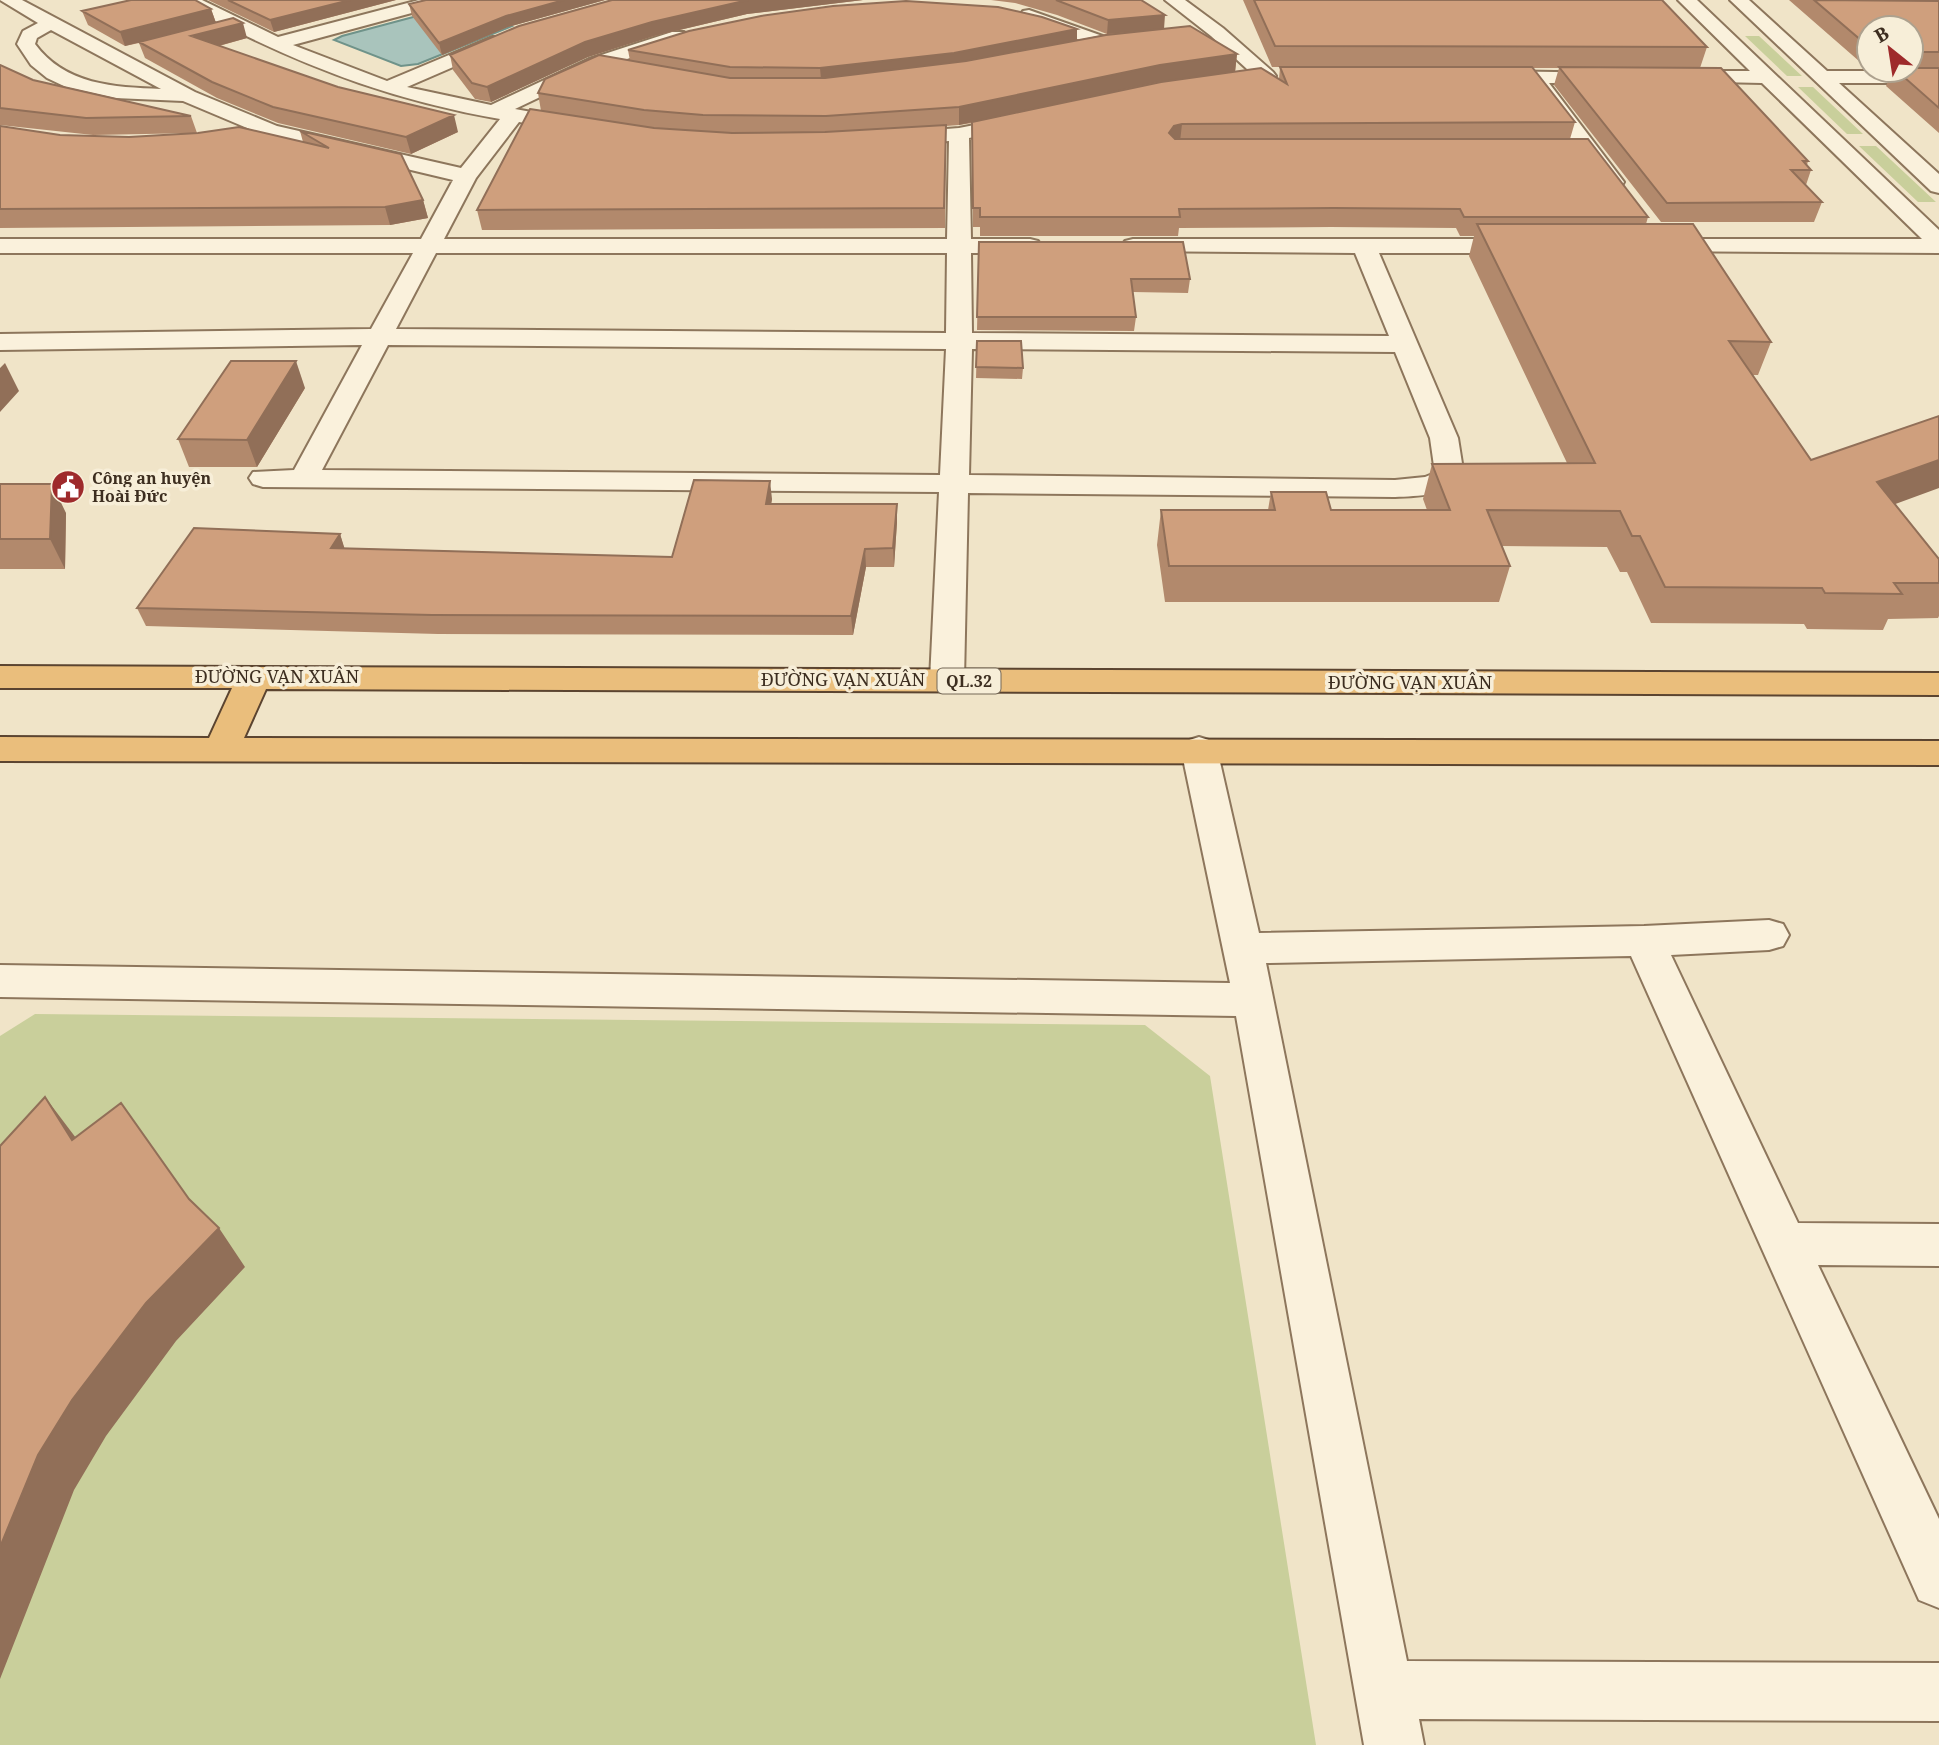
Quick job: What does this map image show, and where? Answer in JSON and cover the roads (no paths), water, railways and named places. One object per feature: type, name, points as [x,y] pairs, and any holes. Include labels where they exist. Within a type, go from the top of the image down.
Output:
[{"type":"highway","name":"ĐƯỜNG VẠN XUÂN","points":[[0,677],[1939,684]]},
{"type":"highway","points":[[221,749],[254,677]]},
{"type":"highway","points":[[0,749],[1939,752]]},
{"type":"street","points":[[9,0],[188,96],[271,131],[466,176]]},
{"type":"street","points":[[188,0],[331,68],[390,87],[503,114],[598,129]]},
{"type":"street","points":[[278,43],[439,0]]},
{"type":"street","points":[[1174,0],[1217,32],[1266,76]]},
{"type":"street","points":[[1687,0],[1939,244]]},
{"type":"street","points":[[1739,0],[1939,186]]},
{"type":"street","points":[[1016,12],[1046,19],[1111,42],[1045,56]]},
{"type":"street","points":[[51,23],[29,35],[26,44],[34,60],[49,72],[100,89],[188,96]]},
{"type":"street","points":[[215,32],[240,25]]},
{"type":"street","points":[[1192,35],[1217,32]]},
{"type":"street","points":[[303,479],[466,176],[503,114],[596,63],[644,46],[694,33]]},
{"type":"street","points":[[390,87],[515,34]]},
{"type":"street","points":[[117,57],[141,51]]},
{"type":"street","points":[[596,63],[634,71]]},
{"type":"street","points":[[1238,80],[1292,76]]},
{"type":"street","points":[[1468,77],[1629,77]]},
{"type":"street","points":[[1535,77],[1623,196]]},
{"type":"street","points":[[1656,77],[1765,77]]},
{"type":"street","points":[[1821,77],[1939,77]]},
{"type":"street","points":[[869,141],[958,134],[1044,117]]},
{"type":"street","points":[[237,137],[271,131]]},
{"type":"street","points":[[947,680],[959,340],[958,134]]},
{"type":"street","points":[[1565,150],[1589,149]]},
{"type":"street","points":[[1646,225],[1664,246]]},
{"type":"street","points":[[1626,246],[1939,244]]},
{"type":"street","points":[[0,246],[1059,246]]},
{"type":"street","points":[[1115,246],[1545,246]]},
{"type":"street","points":[[263,478],[1347,487],[1422,486],[1442,482],[1450,476],[1444,439],[1364,247]]},
{"type":"street","points":[[0,342],[378,337],[1404,344]]},
{"type":"street","points":[[1199,749],[1254,1000],[1394,1745]]},
{"type":"street","points":[[1242,948],[1644,941],[1769,935]]},
{"type":"street","points":[[1644,941],[1939,1580]]},
{"type":"street","points":[[0,981],[1254,1000]]},
{"type":"street","points":[[1784,1244],[1939,1245]]},
{"type":"street","points":[[1384,1689],[1939,1692]]},
{"type":"water","points":[[477,0],[512,26],[418,64],[401,66],[334,40],[342,36]]},
{"type":"place","name":"Công an huyện Hoài Đức","points":[[68,487]]}]
